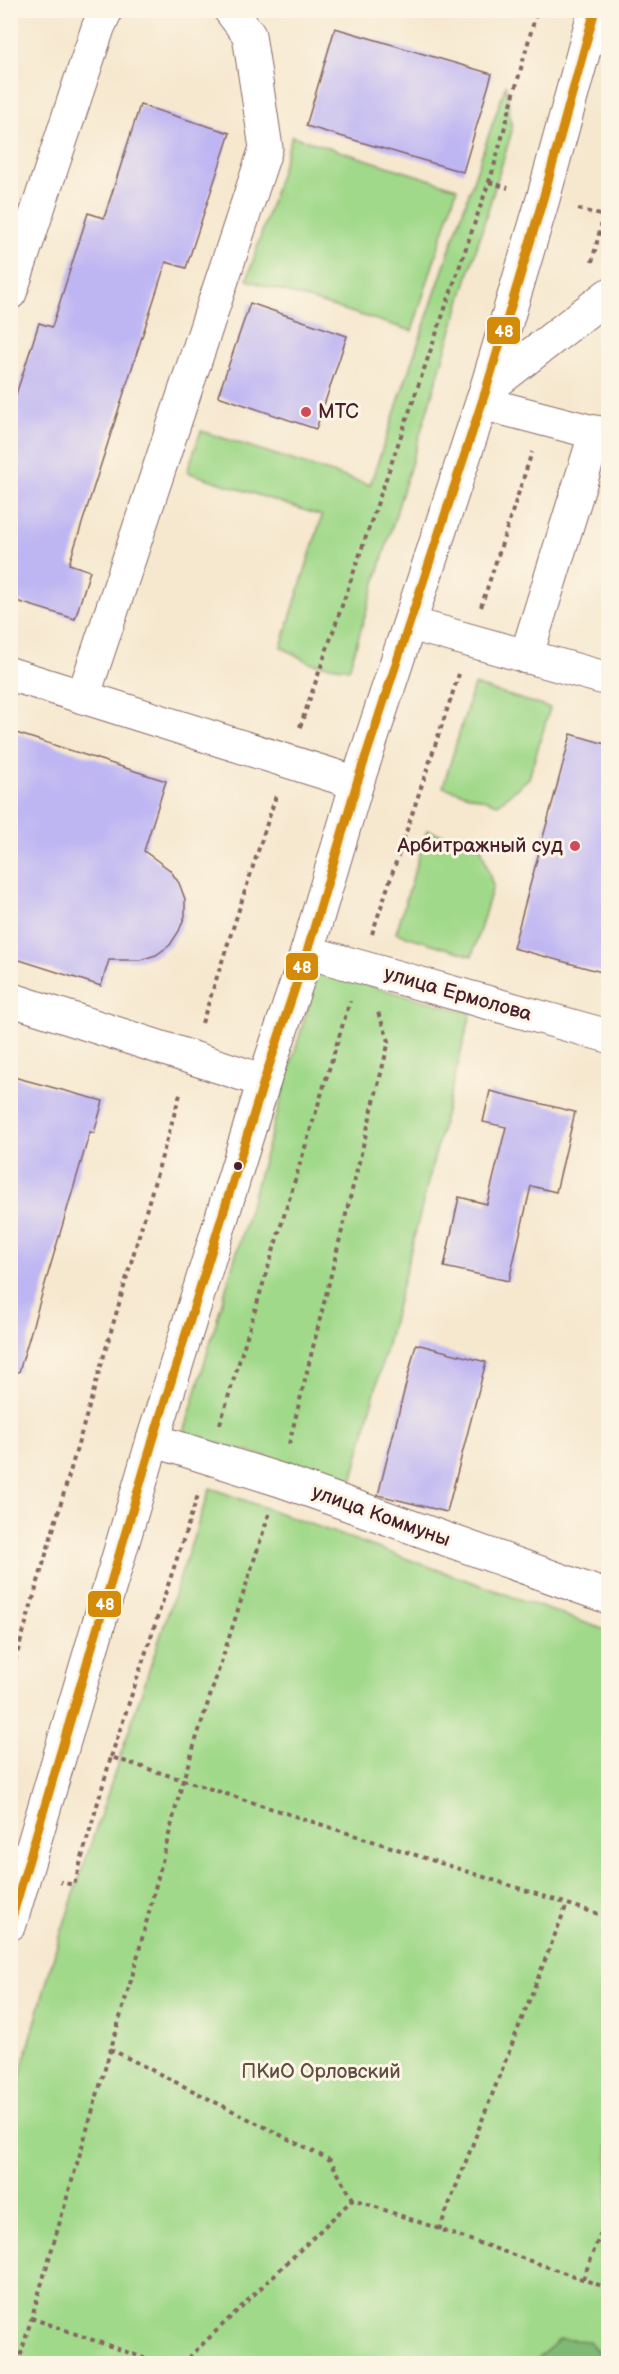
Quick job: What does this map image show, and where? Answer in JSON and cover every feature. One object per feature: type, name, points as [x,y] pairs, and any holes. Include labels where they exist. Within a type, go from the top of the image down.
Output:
[{"type":"main road","points":[[10,293],[106,10]]},
{"type":"main road","points":[[83,697],[266,148],[249,35],[230,10]]},
{"type":"main road","points":[[10,1924],[27,1873],[153,1440],[264,1081],[307,952],[357,783],[484,397],[543,200],[595,10]]},
{"type":"main road","points":[[484,397],[609,295]]},
{"type":"main road","points":[[484,397],[543,419],[602,434],[526,657]]},
{"type":"main road","points":[[411,624],[609,679]]},
{"type":"main road","points":[[10,674],[357,783]]},
{"type":"main road","name":"улица Ермолова","points":[[307,952],[609,1036]]},
{"type":"main road","points":[[10,999],[264,1081]]},
{"type":"main road","name":"улица Коммуны","points":[[153,1440],[280,1480],[609,1597]]},
{"type":"path","points":[[10,1678],[191,1058],[287,761],[321,672],[493,170],[537,10]]},
{"type":"path","points":[[592,262],[609,198]]},
{"type":"path","points":[[74,1886],[111,1758],[210,1458],[361,967],[543,419]]},
{"type":"path","points":[[18,2364],[134,1970],[183,1780],[280,1480],[389,1041],[361,967]]},
{"type":"path","points":[[111,1758],[609,1917]]},
{"type":"path","points":[[439,2230],[567,1904]]},
{"type":"path","points":[[110,2049],[330,2160],[353,2199],[609,2288]]},
{"type":"path","points":[[182,2364],[353,2199]]},
{"type":"path","points":[[583,2279],[609,2214]]},
{"type":"path","points":[[31,2318],[161,2364]]},
{"type":"green space","points":[[506,84],[512,131],[349,669],[310,663],[281,647],[322,516],[187,472],[201,431],[370,485]]},
{"type":"green space","points":[[292,136],[457,188],[412,331],[247,280]]},
{"type":"green space","points":[[474,685],[550,708],[529,778],[498,804],[443,787]]},
{"type":"green space","points":[[427,830],[481,847],[493,886],[472,956],[396,933]]},
{"type":"green space","points":[[318,972],[471,1013],[352,1482],[184,1433]]},
{"type":"green space","name":"ПКиО Орловский","points":[[210,1488],[608,1631],[608,2363],[11,2364],[11,2109],[56,1948]]},
{"type":"green space","points":[[560,2339],[589,2341],[606,2363],[532,2363]]},
{"type":"building","points":[[335,28],[492,74],[463,172],[306,126]]},
{"type":"building","points":[[140,105],[230,133],[186,268],[166,262],[69,564],[90,571],[75,619],[10,599],[10,413],[39,323],[52,327],[88,213],[104,218]]},
{"type":"building","points":[[250,303],[347,336],[316,429],[218,396]]},
{"type":"building","points":[[10,731],[166,781],[144,851],[170,870],[179,883],[185,899],[185,916],[170,945],[156,955],[140,960],[109,960],[101,986],[10,957]]},
{"type":"building","name":"Арбитражный суд","points":[[571,734],[609,745],[609,974],[513,948]]},
{"type":"building","points":[[10,1076],[103,1101],[94,1133],[90,1132],[19,1372],[10,1371]]},
{"type":"building","points":[[490,1091],[575,1112],[556,1192],[531,1186],[509,1281],[444,1267],[459,1197],[487,1204],[506,1127],[483,1122]]},
{"type":"building","points":[[416,1344],[486,1362],[447,1512],[378,1495]]},
{"type":"transit line","name":"48","points":[[10,1924],[153,1440],[264,1081],[307,952],[357,783],[486,390],[543,199],[595,10]]},
{"type":"place","name":"МТС","points":[[306,412]]},
{"type":"place","name":"Арбитражный суд","points":[[575,846]]}]
